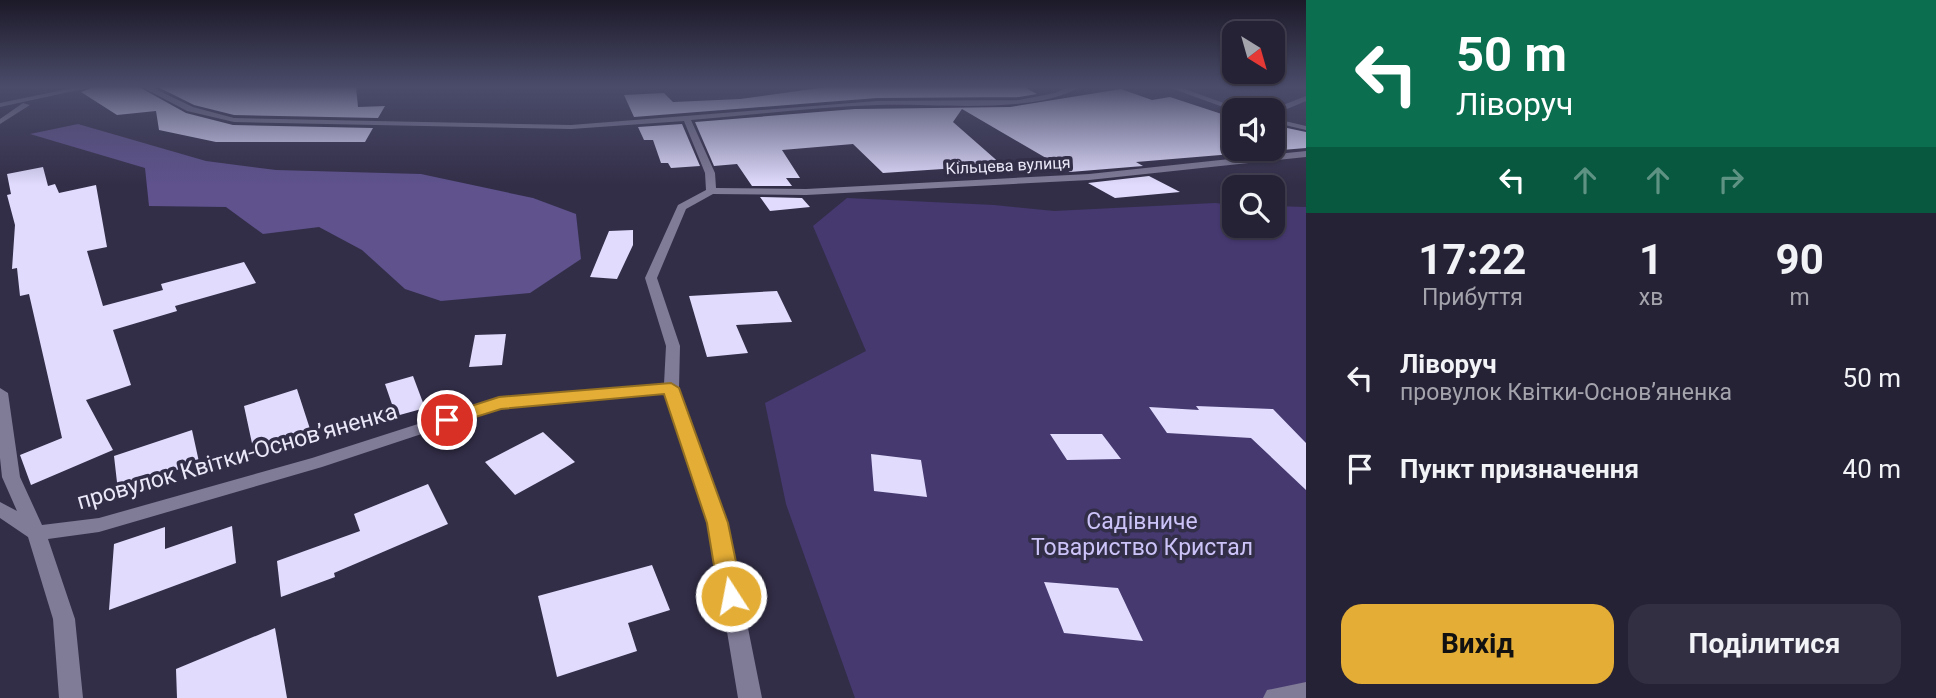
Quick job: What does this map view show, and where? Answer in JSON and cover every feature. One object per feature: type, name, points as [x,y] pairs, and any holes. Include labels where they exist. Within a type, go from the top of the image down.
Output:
[{"type":"street","points":[[232,120],[571,127],[679,120]]},
{"type":"street","points":[[687,120],[710,173],[711,191],[682,207],[651,278],[673,346],[671,388],[718,523],[750,698]]},
{"type":"street","points":[[1285,123],[1306,128]]},
{"type":"street","name":"Кільцева вулиця","points":[[711,191],[806,192],[1089,177],[1306,153]]},
{"type":"street","name":"провулок Квітки-Основʼяненка","points":[[36,533],[99,525],[316,463],[499,403],[671,388]]},
{"type":"street","points":[[0,393],[11,477],[36,533],[64,619],[71,698]]},
{"type":"street","points":[[0,509],[36,533]]},
{"type":"street","points":[[1275,698],[1306,693]]},
{"type":"green space","name":"Садівниче Товариство Кристал","points":[[847,198],[994,205],[1054,211],[1215,203],[1222,204],[1222,238],[1285,238],[1285,206],[1306,207],[1306,698],[855,698],[786,504],[765,403],[866,351],[813,226]]},
{"type":"shaded area","points":[[78,124],[206,161],[276,170],[421,174],[533,198],[576,214],[581,259],[530,293],[441,301],[405,289],[362,250],[319,227],[263,234],[226,207],[149,206],[145,168],[30,134]]},
{"type":"building","points":[[157,120],[212,120],[233,125],[373,128],[365,142],[216,142],[159,130]]},
{"type":"building","points":[[725,120],[955,120],[953,122],[1002,165],[883,173],[853,144],[782,150],[800,178],[786,178],[792,186],[752,186],[737,164],[714,166],[695,122]]},
{"type":"building","points":[[980,120],[1222,120],[1222,155],[1136,162],[1143,166],[1070,172]]},
{"type":"building","points":[[682,124],[700,166],[671,168],[668,163],[661,163],[653,140],[644,140],[638,127]]},
{"type":"building","points":[[1285,128],[1306,132],[1306,148],[1285,150]]},
{"type":"building","points":[[43,167],[48,186],[55,184],[59,193],[96,185],[107,247],[87,251],[103,306],[163,290],[161,284],[244,262],[256,283],[175,306],[177,311],[113,330],[131,385],[86,400],[113,450],[31,485],[20,455],[62,438],[29,294],[20,296],[17,268],[12,269],[15,225],[7,195],[11,194],[7,174]]},
{"type":"building","points":[[1149,176],[1180,192],[1115,198],[1088,183]]},
{"type":"building","points":[[760,197],[802,198],[810,207],[770,211]]},
{"type":"building","points":[[633,230],[633,245],[617,279],[590,277],[609,231]]},
{"type":"building","points":[[777,291],[792,322],[736,325],[748,353],[707,357],[689,296]]},
{"type":"building","points":[[506,334],[502,365],[469,367],[475,335]]},
{"type":"building","points":[[413,376],[425,408],[396,416],[385,384]]},
{"type":"building","points":[[297,389],[310,429],[253,448],[244,406]]},
{"type":"building","points":[[1196,406],[1273,409],[1306,443],[1306,490],[1251,438],[1167,433],[1149,407],[1199,410]]},
{"type":"building","points":[[192,430],[199,462],[118,491],[114,456]]},
{"type":"building","points":[[543,432],[575,462],[515,495],[485,462]]},
{"type":"building","points":[[1050,434],[1102,434],[1121,459],[1067,460]]},
{"type":"building","points":[[871,454],[921,460],[927,497],[874,491]]},
{"type":"building","points":[[428,484],[448,524],[334,573],[335,577],[281,597],[277,561],[360,531],[354,514]]},
{"type":"building","points":[[232,526],[236,563],[109,610],[114,544],[165,527],[165,549]]},
{"type":"building","points":[[652,565],[670,610],[628,623],[637,651],[557,677],[538,596]]},
{"type":"building","points":[[1044,582],[1118,588],[1143,641],[1064,633]]},
{"type":"building","points":[[275,628],[287,698],[177,698],[176,669]]},
{"type":"route","points":[[447,420],[499,403],[671,388],[718,523],[731,596]]}]
